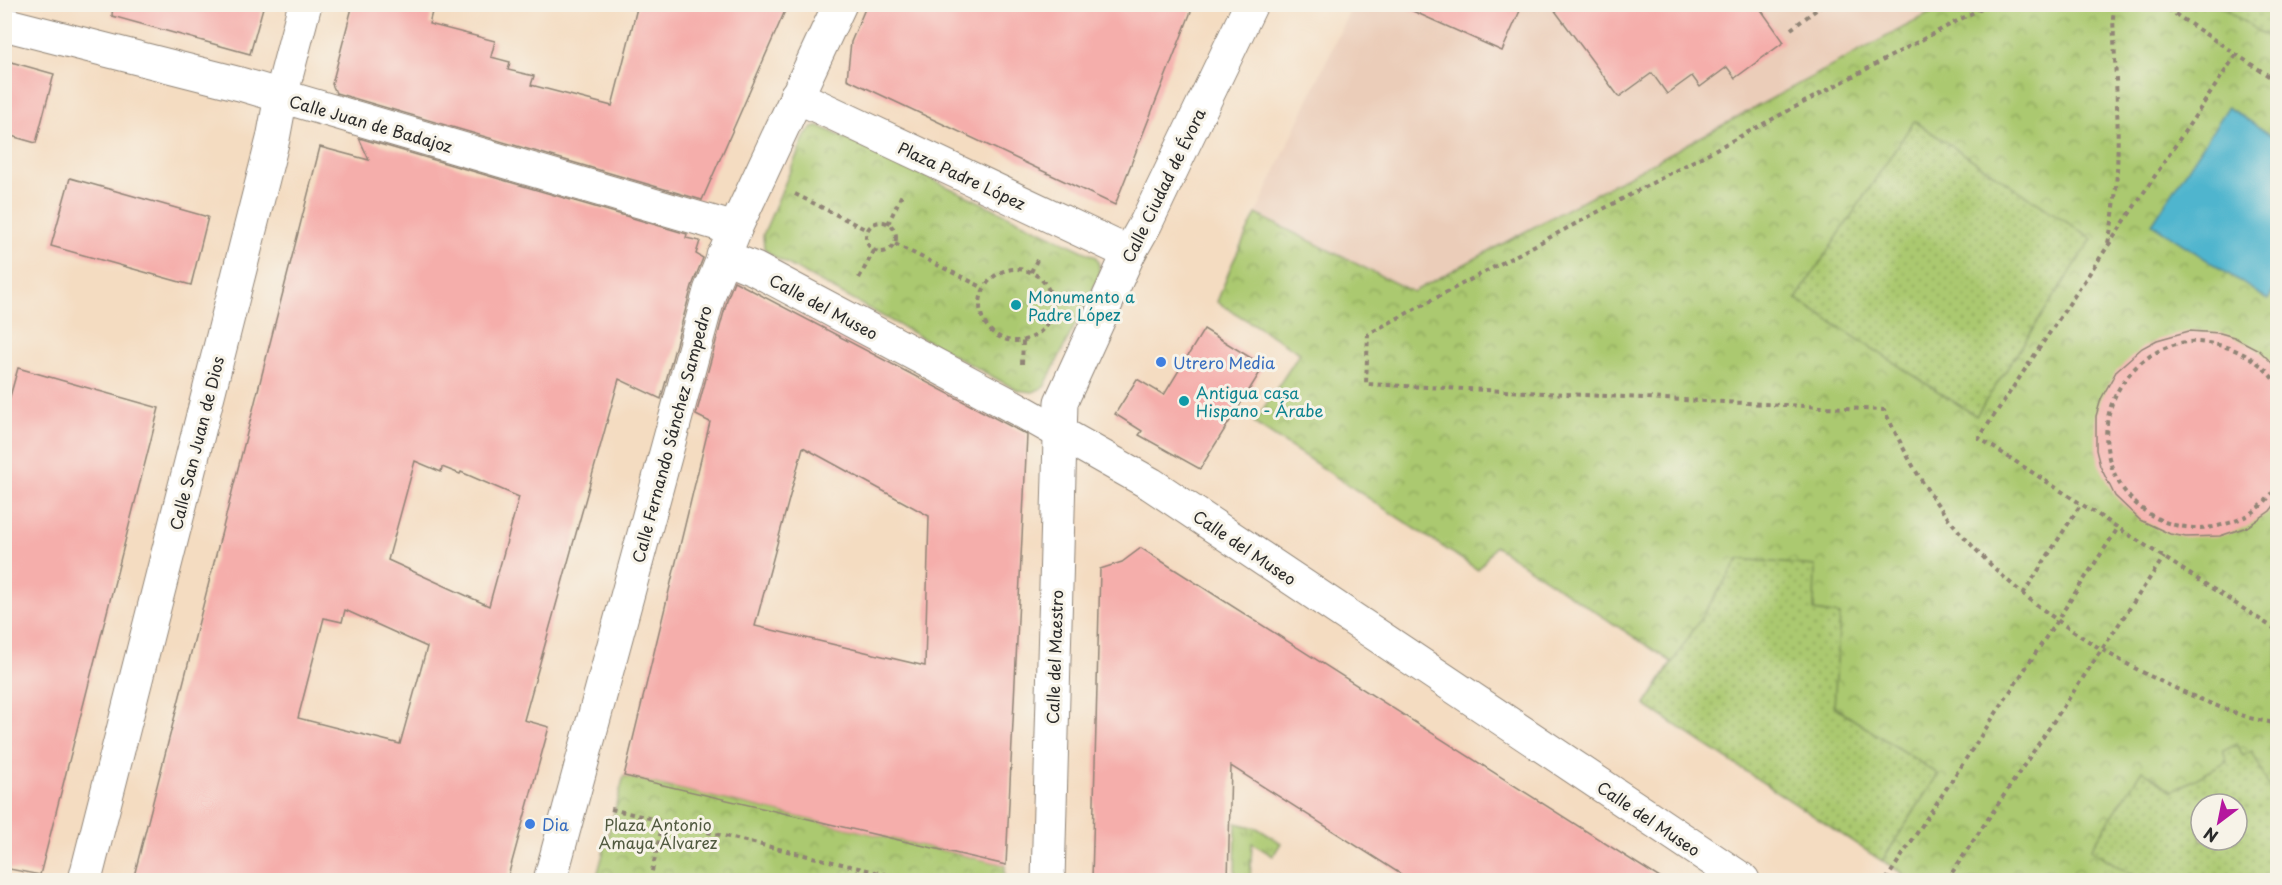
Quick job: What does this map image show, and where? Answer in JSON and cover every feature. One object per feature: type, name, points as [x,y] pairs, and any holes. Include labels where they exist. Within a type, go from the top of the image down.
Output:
[{"type":"street","name":"Calle San Juan de Dios","points":[[85,880],[273,139],[281,96],[304,4]]},
{"type":"street","name":"Calle Fernando Sánchez Sampedro","points":[[550,880],[710,291],[729,242],[840,4]]},
{"type":"street","name":"Calle Ciudad de Évora","points":[[1060,434],[1061,402],[1245,6]]},
{"type":"street","name":"Calle Juan de Badajoz","points":[[4,24],[281,96],[729,242]]},
{"type":"street","name":"Plaza Padre López","points":[[796,96],[1129,253]]},
{"type":"street","name":"Calle del Museo","points":[[729,242],[755,269],[1151,484],[1743,880]]},
{"type":"street","name":"Calle del Maestro","points":[[1048,880],[1060,434]]},
{"type":"path","points":[[1791,29],[1824,4]]},
{"type":"path","points":[[1989,4],[1368,334],[1366,384],[1884,410],[1910,462],[1941,508],[1979,554],[2023,594],[2057,621],[2101,650],[2148,676],[2249,718],[2277,724]]},
{"type":"path","points":[[2107,247],[2115,211],[2117,115],[2113,17],[2115,4]]},
{"type":"path","points":[[2160,4],[2277,82]]},
{"type":"path","points":[[2236,55],[1979,438],[2277,631]]},
{"type":"path","points":[[759,177],[867,230]]},
{"type":"path","points":[[875,223],[889,224],[895,231],[895,244],[886,252],[875,252],[865,240],[867,230],[875,223]]},
{"type":"path","points":[[895,244],[985,288]]},
{"type":"path","points":[[1020,269],[1031,272],[1042,280],[1050,293],[1053,308],[1048,323],[1037,335],[1023,341],[1000,337],[993,333],[983,319],[980,303],[985,288],[990,280],[1004,271],[1020,269]]},
{"type":"path","points":[[2277,386],[2271,375],[2249,356],[2222,345],[2194,342],[2166,347],[2140,362],[2119,385],[2107,415],[2106,448],[2116,479],[2136,504],[2163,522],[2195,529],[2227,525],[2256,510],[2277,487]]},
{"type":"path","points":[[2023,594],[2081,504]]},
{"type":"path","points":[[1886,880],[2118,528]]},
{"type":"path","points":[[1947,880],[2164,557]]},
{"type":"path","points":[[572,800],[909,880]]},
{"type":"path","points":[[650,880],[663,822]]},
{"type":"shaded area","points":[[1352,5],[1945,5],[1412,292],[1256,214]]},
{"type":"green space","points":[[1945,5],[2277,5],[2277,880],[1912,880],[1645,705],[1672,662],[1495,546],[1478,570],[1254,423],[1300,353],[1217,302],[1256,214],[1413,292]]},
{"type":"green space","points":[[2218,5],[2277,5],[2277,43]]},
{"type":"green space","points":[[1914,121],[2092,239],[1976,416],[1796,299]]},
{"type":"green space","points":[[819,126],[1096,257],[1099,277],[1044,387],[1033,392],[1017,390],[771,255],[764,248],[763,235],[805,136],[811,129]]},
{"type":"green space","points":[[1739,559],[1815,566],[1814,611],[1840,615],[1834,707],[1938,774],[1882,861],[1645,705]]},
{"type":"green space","points":[[2237,744],[2243,756],[2252,751],[2277,804],[2277,880],[2139,880],[2091,849],[2142,770],[2173,791],[2227,762],[2223,751]]},
{"type":"green space","name":"Plaza Antonio Amaya Álvarez","points":[[624,776],[1005,865],[1005,880],[596,880]]},
{"type":"green space","points":[[1236,823],[1257,828],[1281,843],[1273,856],[1252,843],[1250,880],[1235,880]]},
{"type":"water","points":[[2228,107],[2277,139],[2277,285],[2268,300],[2152,224]]},
{"type":"building","points":[[113,4],[264,4],[250,54],[112,16]]},
{"type":"building","points":[[353,4],[434,4],[429,24],[495,41],[491,57],[510,62],[508,70],[534,76],[531,85],[612,106],[638,4],[788,4],[702,200],[336,93],[332,84]]},
{"type":"building","points":[[867,4],[1194,4],[1115,205],[847,79],[851,42]]},
{"type":"building","points":[[1397,4],[1523,4],[1502,51]]},
{"type":"building","points":[[1550,4],[1757,4],[1784,42],[1735,78],[1727,67],[1700,87],[1692,76],[1667,94],[1652,73],[1619,97]]},
{"type":"building","points":[[4,60],[54,74],[36,143],[4,134]]},
{"type":"building","points":[[359,138],[687,234],[686,238],[700,241],[696,254],[703,258],[692,286],[661,399],[619,379],[524,720],[549,727],[507,880],[133,880],[320,147],[369,160]],"holes":[[[415,461],[441,472],[442,467],[460,474],[461,472],[519,497],[489,606],[388,560]],[[345,610],[427,647],[400,744],[298,718],[324,618],[342,622]]]},
{"type":"building","points":[[70,178],[208,217],[191,285],[51,246]]},
{"type":"building","points":[[734,281],[1027,435],[1006,865],[624,776],[710,422],[696,415]],"holes":[[[803,447],[929,516],[925,666],[755,626]]]},
{"type":"building","name":"Antigua casa Hispano - Árabe","points":[[1204,329],[1264,366],[1200,469],[1139,435],[1142,431],[1115,414],[1137,379],[1164,395]]},
{"type":"building","points":[[2189,331],[2220,333],[2234,337],[2259,350],[2277,368],[2277,502],[2270,511],[2247,527],[2220,536],[2186,537],[2170,534],[2140,520],[2115,496],[2100,466],[2096,450],[2096,416],[2101,399],[2117,370],[2142,348],[2157,340]]},
{"type":"building","points":[[18,368],[159,408],[40,875],[4,868],[4,418]]},
{"type":"building","points":[[1141,548],[1663,880],[1410,880],[1231,766],[1228,880],[1092,880],[1100,569],[1122,562]]},
{"type":"place","name":"Monumento a Padre López","points":[[1016,305]]},
{"type":"place","name":"Utrero Media","points":[[1161,362]]},
{"type":"place","name":"Antigua casa Hispano - Árabe","points":[[1184,401]]},
{"type":"place","name":"Dia","points":[[530,824]]}]
